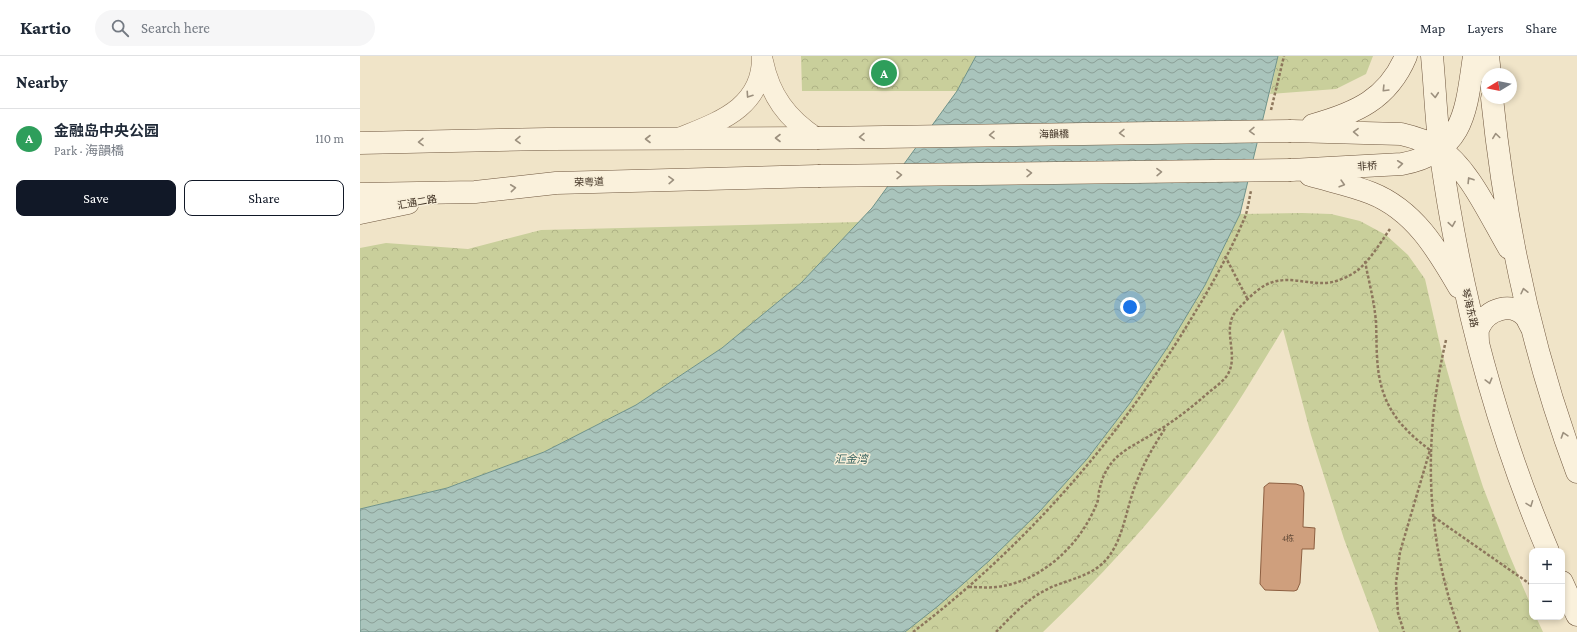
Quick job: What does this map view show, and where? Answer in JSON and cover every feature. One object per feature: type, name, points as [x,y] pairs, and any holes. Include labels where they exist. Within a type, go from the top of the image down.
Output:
[{"type":"main road","points":[[1291,131],[1335,119],[1365,106],[1390,84],[1406,56]]},
{"type":"main road","name":"琴海东路","points":[[1432,56],[1440,149],[1453,228],[1478,343],[1508,444],[1547,548]]},
{"type":"main road","name":"非桥","points":[[1291,170],[1402,164],[1415,162],[1428,157],[1440,149],[1449,140],[1462,118],[1466,106],[1474,56]]},
{"type":"main road","points":[[1488,56],[1489,68]]},
{"type":"main road","points":[[1493,104],[1505,196],[1517,263],[1532,329],[1550,391],[1577,472]]},
{"type":"main road","points":[[1291,131],[1401,134],[1415,138],[1440,149],[1456,162],[1468,177],[1517,263]]},
{"type":"main road","name":"海韻橋","points":[[817,138],[1291,131]]},
{"type":"main road","points":[[360,143],[548,139],[817,138]]},
{"type":"main road","points":[[1291,170],[1373,194],[1403,212],[1420,227],[1433,244],[1470,306]]},
{"type":"main road","name":"荣粤道","points":[[360,194],[475,192],[556,183],[818,176],[1291,170]]},
{"type":"main road","name":"汇通二路","points":[[360,213],[475,192]]},
{"type":"main road","points":[[1478,343],[1478,328],[1486,316],[1499,309],[1513,309],[1526,317],[1532,329]]},
{"type":"main road","points":[[1563,584],[1577,615]]},
{"type":"street","points":[[762,57],[766,75],[780,105],[803,129],[817,138]]},
{"type":"street","points":[[678,139],[723,119],[743,104],[756,83],[762,57]]},
{"type":"path","points":[[1271,111],[1284,56]]},
{"type":"path","points":[[913,632],[994,564],[1044,515],[1091,462],[1134,406],[1174,348],[1210,288],[1245,216],[1253,186]]},
{"type":"path","points":[[968,587],[997,587],[1016,582],[1034,574],[1050,564],[1070,546],[1079,536],[1090,519],[1098,501],[1099,488],[1103,476],[1118,456],[1191,408],[1226,376],[1233,358],[1229,334],[1231,321],[1237,310],[1263,286],[1282,280],[1322,283],[1341,279],[1358,270],[1390,229]]},
{"type":"path","points":[[1225,256],[1248,300]]},
{"type":"path","points":[[1365,262],[1375,313],[1379,379],[1386,401],[1398,420],[1412,437],[1430,450]]},
{"type":"path","points":[[1446,340],[1435,394],[1430,450],[1431,483],[1433,516],[1438,549],[1445,582],[1460,632]]},
{"type":"path","points":[[996,632],[1027,602],[1041,592],[1089,572],[1104,562],[1112,553],[1122,531],[1130,499],[1137,480],[1167,425]]},
{"type":"path","points":[[1404,632],[1398,613],[1396,582],[1400,552],[1430,450]]},
{"type":"path","points":[[1433,516],[1529,583]]},
{"type":"green space","points":[[801,56],[976,56],[957,91],[802,91]]},
{"type":"green space","points":[[1278,56],[1373,56],[1366,74],[1336,89],[1270,94]]},
{"type":"green space","points":[[1240,214],[1331,214],[1360,221],[1386,235],[1408,255],[1425,279],[1441,349],[1461,419],[1483,487],[1529,601],[1529,620],[1537,620],[1543,632],[1379,632],[1344,539],[1311,435],[1283,329],[1230,415],[1178,487],[1122,551],[1043,632],[903,632],[1087,459],[1130,403],[1169,345],[1205,285]]},
{"type":"green space","points":[[859,222],[801,283],[722,348],[636,405],[544,452],[447,488],[360,509],[360,248],[386,243],[468,249],[541,230]]},
{"type":"water","name":"汇金湾","points":[[976,56],[1278,56],[1240,214],[1205,285],[1169,345],[1130,403],[1087,459],[1040,511],[990,560],[938,606],[905,632],[360,632],[360,509],[447,488],[544,452],[636,405],[722,348],[801,283],[872,208],[957,91]]},
{"type":"building","points":[[1269,483],[1296,484],[1302,486],[1304,493],[1303,527],[1315,528],[1314,549],[1302,549],[1300,583],[1297,590],[1294,591],[1265,590],[1260,584],[1264,487]]},
{"type":"place","name":"金融岛中央公园","points":[[884,73]]}]
